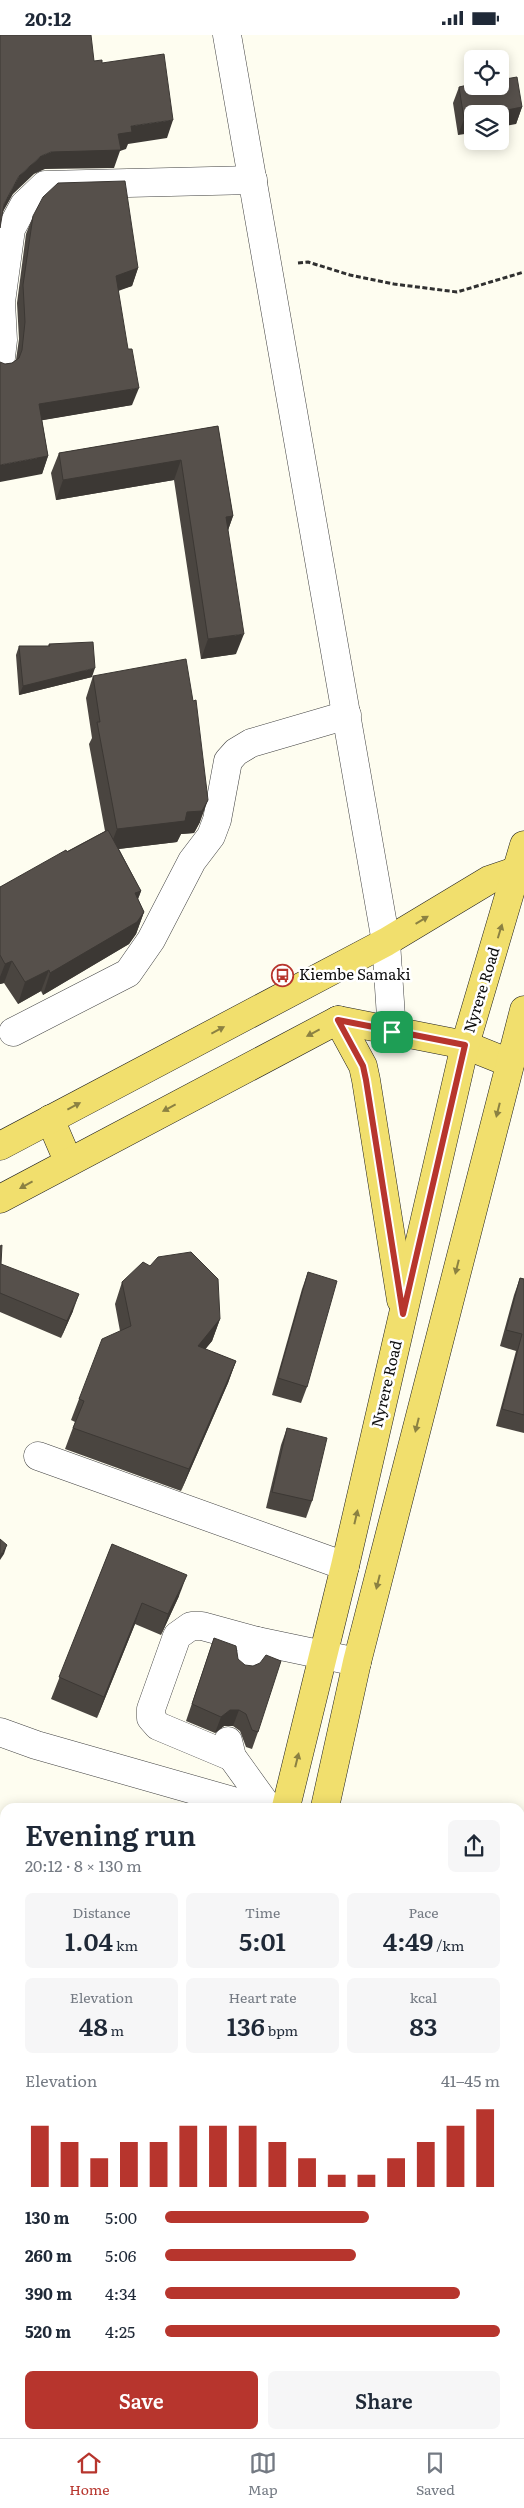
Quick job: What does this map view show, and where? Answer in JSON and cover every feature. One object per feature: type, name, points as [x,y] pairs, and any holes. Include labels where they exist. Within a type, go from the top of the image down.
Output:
[{"type":"main road","points":[[0,1146],[386,942],[489,880],[522,863]]},
{"type":"main road","name":"Nyrere Road","points":[[287,1803],[345,1566],[465,1045],[522,863]]},
{"type":"main road","points":[[326,1803],[357,1662],[517,1066],[524,1010]]},
{"type":"main road","points":[[0,1199],[68,1161],[338,1020],[465,1045],[517,1066]]},
{"type":"main road","points":[[338,1020],[363,1066],[403,1314]]},
{"type":"main road","points":[[50,1119],[68,1161]]},
{"type":"street","points":[[227,35],[386,942],[392,1032]]},
{"type":"street","points":[[0,366],[3,340],[0,302],[11,229],[24,205],[44,185],[253,180]]},
{"type":"street","points":[[13,1033],[128,973],[151,941],[192,861],[211,836],[217,820],[228,761],[236,752],[251,743],[347,715]]},
{"type":"street","points":[[38,1456],[345,1566]]},
{"type":"street","points":[[265,1803],[230,1749],[158,1726],[150,1718],[151,1709],[177,1636],[191,1626],[202,1626],[257,1641],[357,1662]]},
{"type":"street","points":[[245,1667],[257,1641]]},
{"type":"street","points":[[0,1732],[36,1745],[240,1803]]},
{"type":"path","points":[[268,265],[308,263],[350,275],[394,284],[457,292],[524,272]]},
{"type":"building","points":[[0,35],[91,35],[94,61],[102,60],[102,63],[164,54],[173,120],[131,126],[132,132],[118,134],[121,150],[51,152],[41,156],[19,176],[4,204],[0,228]]},
{"type":"building","points":[[517,77],[522,107],[509,110],[509,105],[464,105],[464,119],[459,87],[464,86],[464,95],[509,95],[509,78]]},
{"type":"building","points":[[125,181],[138,268],[116,276],[128,349],[132,349],[139,388],[39,404],[48,456],[0,465],[0,362],[5,364],[12,363],[19,358],[22,350],[25,322],[23,285],[33,216],[43,197],[58,183]]},
{"type":"building","points":[[218,426],[233,516],[226,517],[244,634],[208,639],[181,460],[63,480],[59,453]]},
{"type":"building","points":[[93,642],[95,668],[23,686],[19,646],[50,646],[49,644]]},
{"type":"building","points":[[186,659],[193,701],[196,700],[208,800],[202,811],[187,812],[185,821],[117,829],[97,722],[100,722],[93,676]]},
{"type":"building","points":[[108,830],[141,891],[135,893],[144,912],[137,922],[50,973],[49,970],[25,982],[12,961],[5,964],[0,955],[0,887],[66,850],[67,852]]},
{"type":"building","points":[[2,1245],[1,1264],[79,1294],[67,1321],[0,1293],[0,1246]]},
{"type":"building","points":[[191,1252],[218,1279],[220,1319],[198,1346],[236,1361],[189,1469],[73,1428],[84,1401],[79,1399],[102,1339],[131,1326],[122,1282],[143,1262],[150,1266],[158,1257]]},
{"type":"building","points":[[308,1272],[337,1281],[307,1387],[278,1378]]},
{"type":"building","points":[[520,1278],[524,1279],[524,1415],[502,1409],[522,1334],[506,1330]]},
{"type":"building","points":[[287,1428],[327,1438],[312,1501],[272,1492]]},
{"type":"building","points":[[0,1539],[7,1545],[0,1556]]},
{"type":"building","points":[[112,1544],[187,1575],[168,1614],[142,1603],[104,1697],[59,1677]]},
{"type":"building","points":[[214,1638],[236,1646],[238,1659],[245,1665],[253,1666],[260,1663],[266,1655],[281,1661],[258,1732],[252,1730],[246,1714],[239,1710],[230,1710],[221,1717],[192,1704]]},
{"type":"place","name":"Kiembe Samaki","points":[[283,975]]},
{"type":"route","points":[[338,1020],[392,1032],[465,1045],[403,1314],[363,1066],[338,1020]]}]
